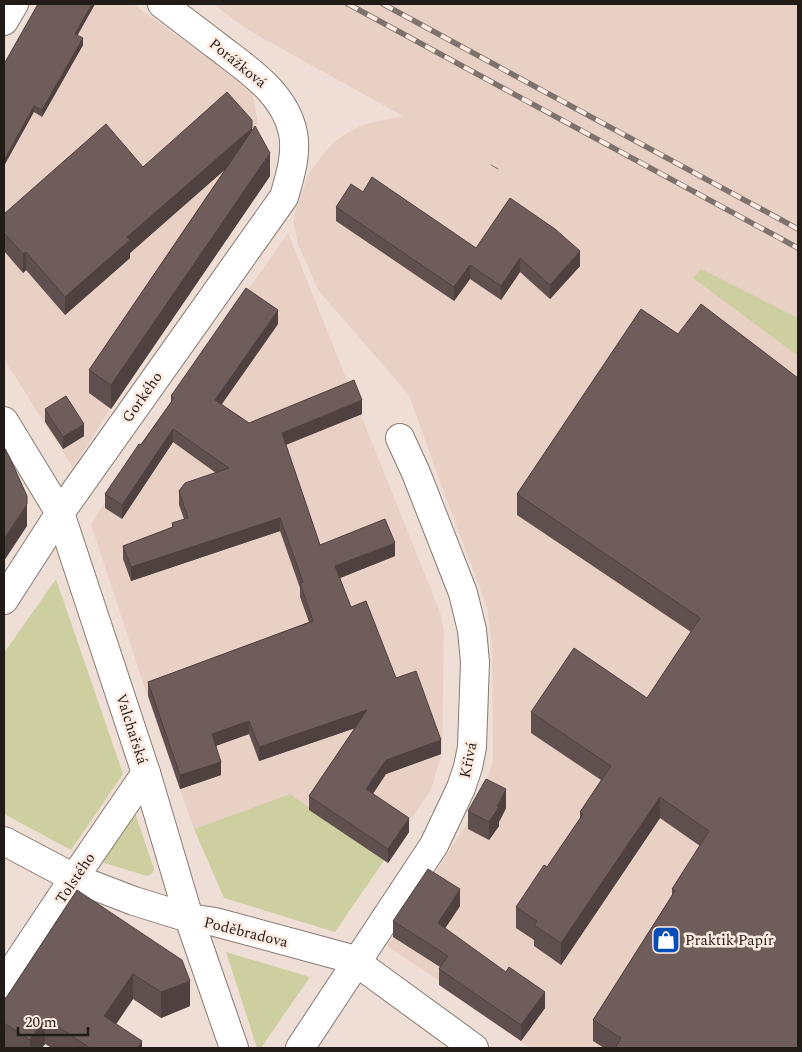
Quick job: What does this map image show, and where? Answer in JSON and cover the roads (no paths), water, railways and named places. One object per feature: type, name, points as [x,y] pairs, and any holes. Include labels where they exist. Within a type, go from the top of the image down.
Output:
[{"type":"street","points":[[4,21],[14,4]]},
{"type":"street","name":"Porážková","points":[[162,4],[255,74],[271,90],[281,105],[293,133],[294,148],[291,173],[284,197]]},
{"type":"street","name":"Gorkého","points":[[4,600],[60,512],[284,197]]},
{"type":"street","name":"Valchařská","points":[[4,421],[60,512],[146,773],[189,918],[234,1048]]},
{"type":"street","name":"Křivá","points":[[300,1048],[442,831],[461,788],[472,746],[474,649],[468,610],[463,592],[420,482],[400,438]]},
{"type":"street","name":"Tolstého","points":[[4,983],[146,773]]},
{"type":"street","name":"Poděbradova","points":[[4,841],[74,878],[134,902],[189,918],[215,922],[352,959],[474,1048]]},
{"type":"tram line","points":[[491,165],[498,169]]},
{"type":"railway","points":[[348,4],[798,248]]},
{"type":"railway","points":[[383,4],[798,229]]},
{"type":"place","name":"Praktik Papír","points":[[666,940]]}]
